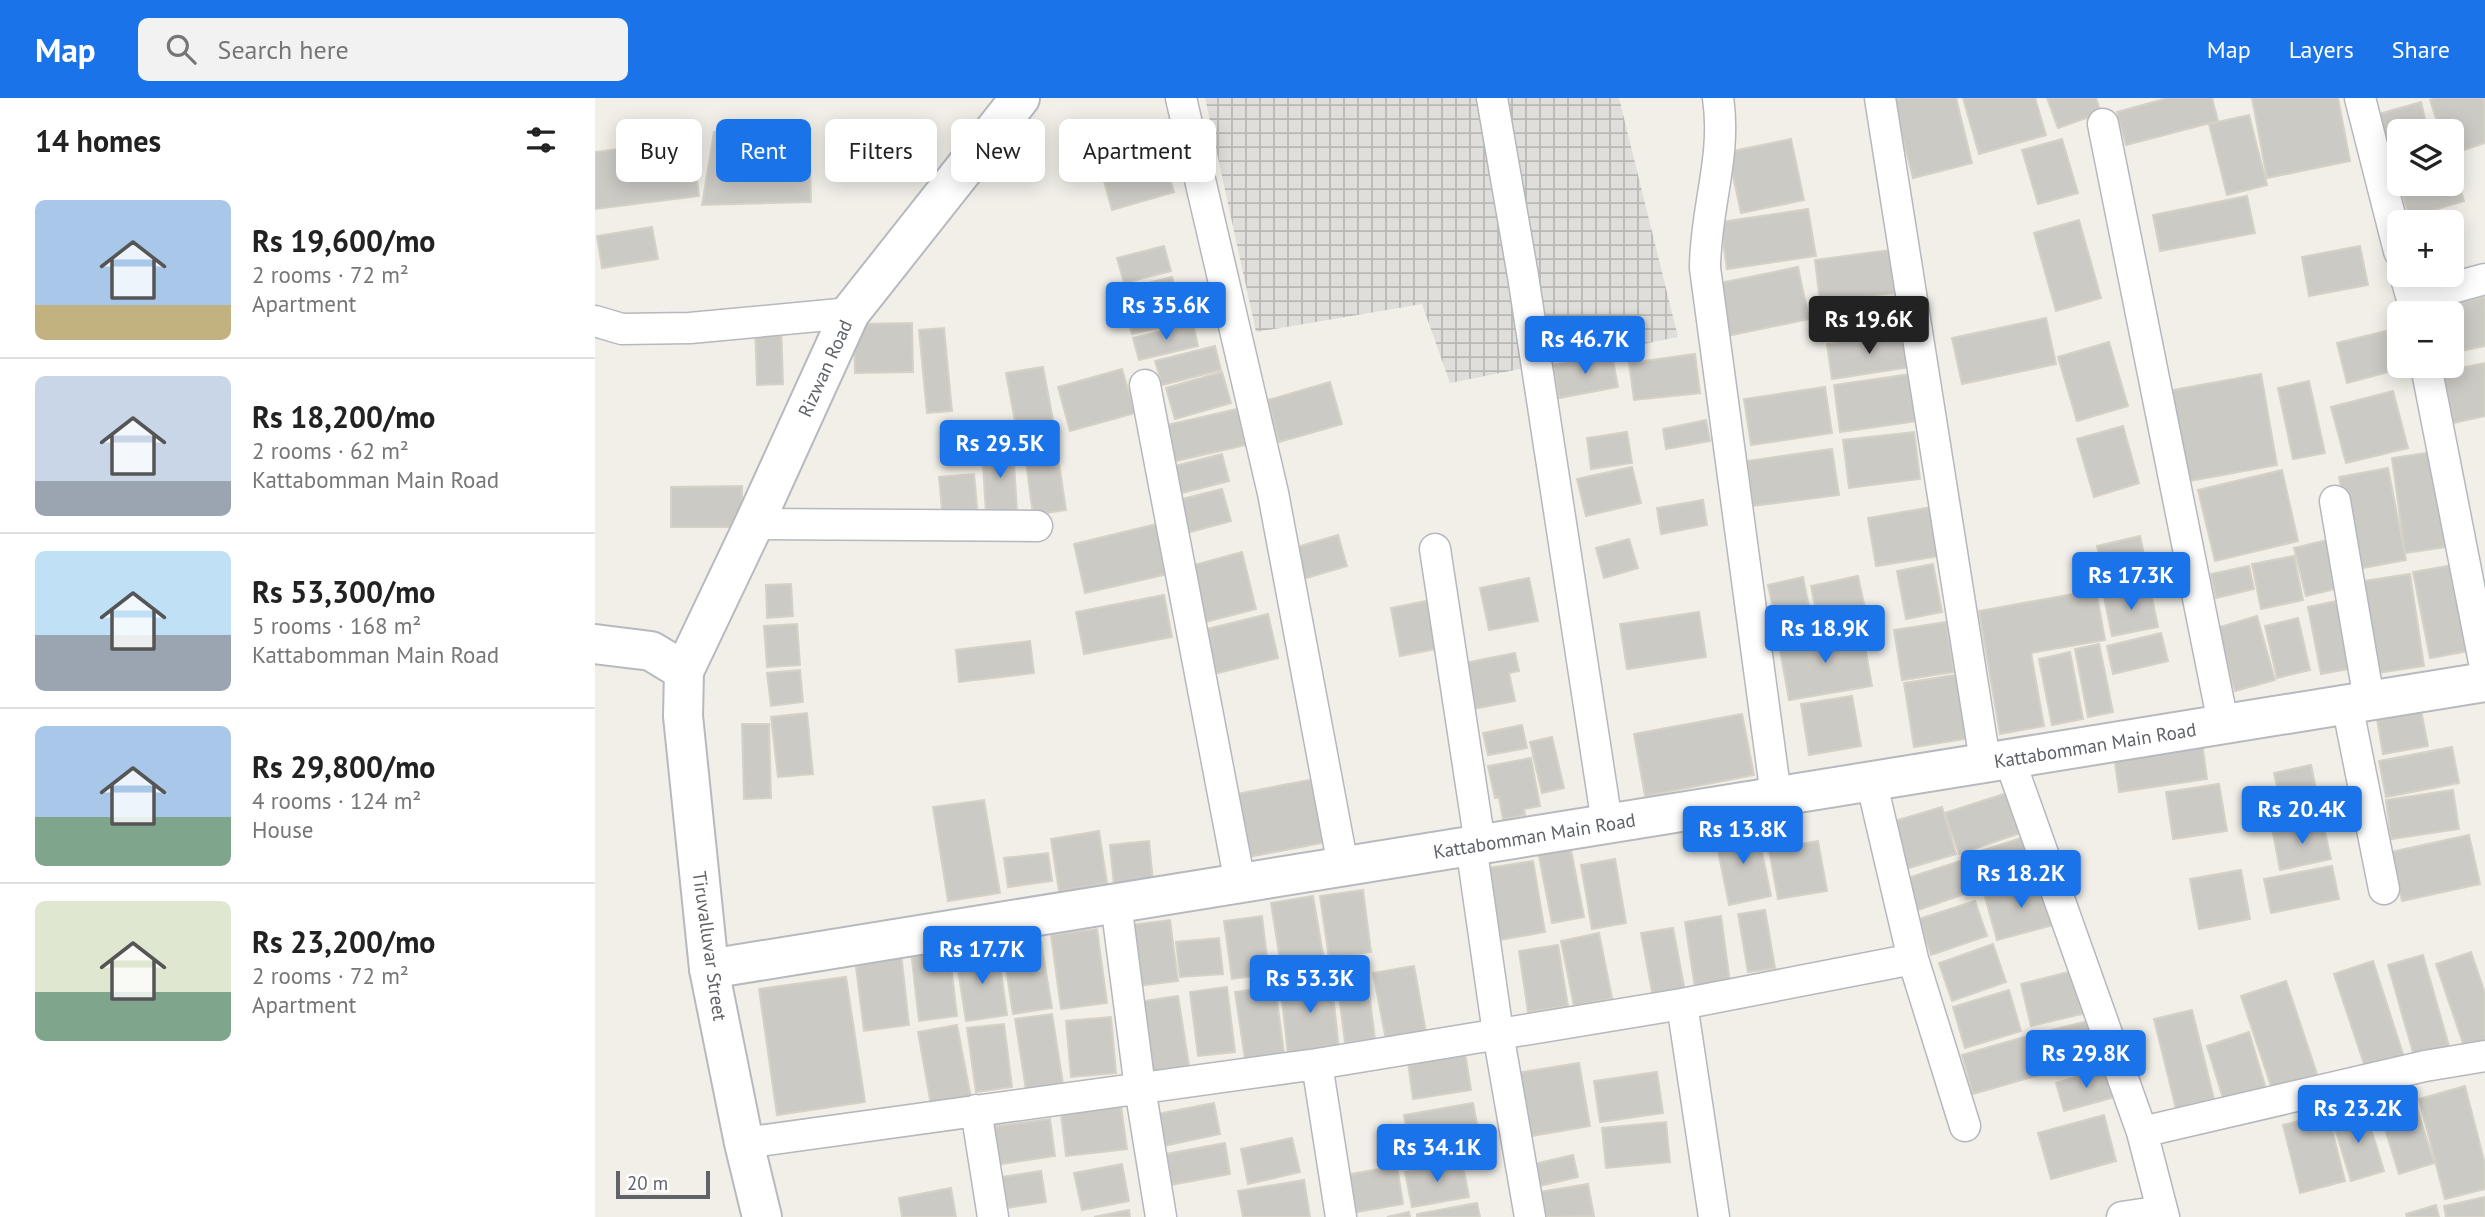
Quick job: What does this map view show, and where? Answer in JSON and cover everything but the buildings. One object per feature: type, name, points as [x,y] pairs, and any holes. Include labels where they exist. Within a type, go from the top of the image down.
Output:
[{"type":"street","points":[[1181,98],[1273,493],[1343,866]]},
{"type":"street","points":[[1492,98],[1523,276],[1607,823]]},
{"type":"street","points":[[1718,98],[1722,134],[1705,243],[1705,268],[1776,796]]},
{"type":"street","points":[[1880,98],[1997,760],[2141,1132],[2163,1214],[2122,1217]]},
{"type":"street","points":[[2360,98],[2389,210]]},
{"type":"street","name":"Rizwan Road","points":[[684,671],[850,313],[1014,101]]},
{"type":"street","points":[[2103,124],[2223,723]]},
{"type":"street","points":[[2411,296],[2485,279]]},
{"type":"street","points":[[595,321],[622,329],[690,328],[850,313]]},
{"type":"street","points":[[2428,378],[2485,667]]},
{"type":"street","points":[[1145,385],[1240,883]]},
{"type":"street","points":[[2335,501],[2383,889]]},
{"type":"street","points":[[754,524],[1037,526]]},
{"type":"street","points":[[1434,549],[1476,844],[1498,1033],[1529,1217]]},
{"type":"street","points":[[595,644],[651,651],[684,671]]},
{"type":"street","name":"Tiruvalluvar Street","points":[[684,671],[683,716],[709,969],[744,1143],[762,1217]]},
{"type":"street","name":"Kattabomman Main Road","points":[[709,969],[2485,682]]},
{"type":"street","points":[[1871,780],[1913,959],[1965,1126]]},
{"type":"street","points":[[1116,903],[1140,1088],[1161,1217]]},
{"type":"street","points":[[744,1143],[1317,1064],[1682,1004],[1913,959]]},
{"type":"street","points":[[1682,1004],[1714,1217]]},
{"type":"street","points":[[2141,1132],[2425,1066],[2485,1056]]},
{"type":"street","points":[[1317,1064],[1341,1217]]},
{"type":"street","points":[[976,1110],[993,1217]]},
{"type":"shaded area","points":[[1205,98],[1619,98],[1678,337],[1450,383],[1422,304],[1256,332],[1216,148],[1216,119],[1210,119]]}]
